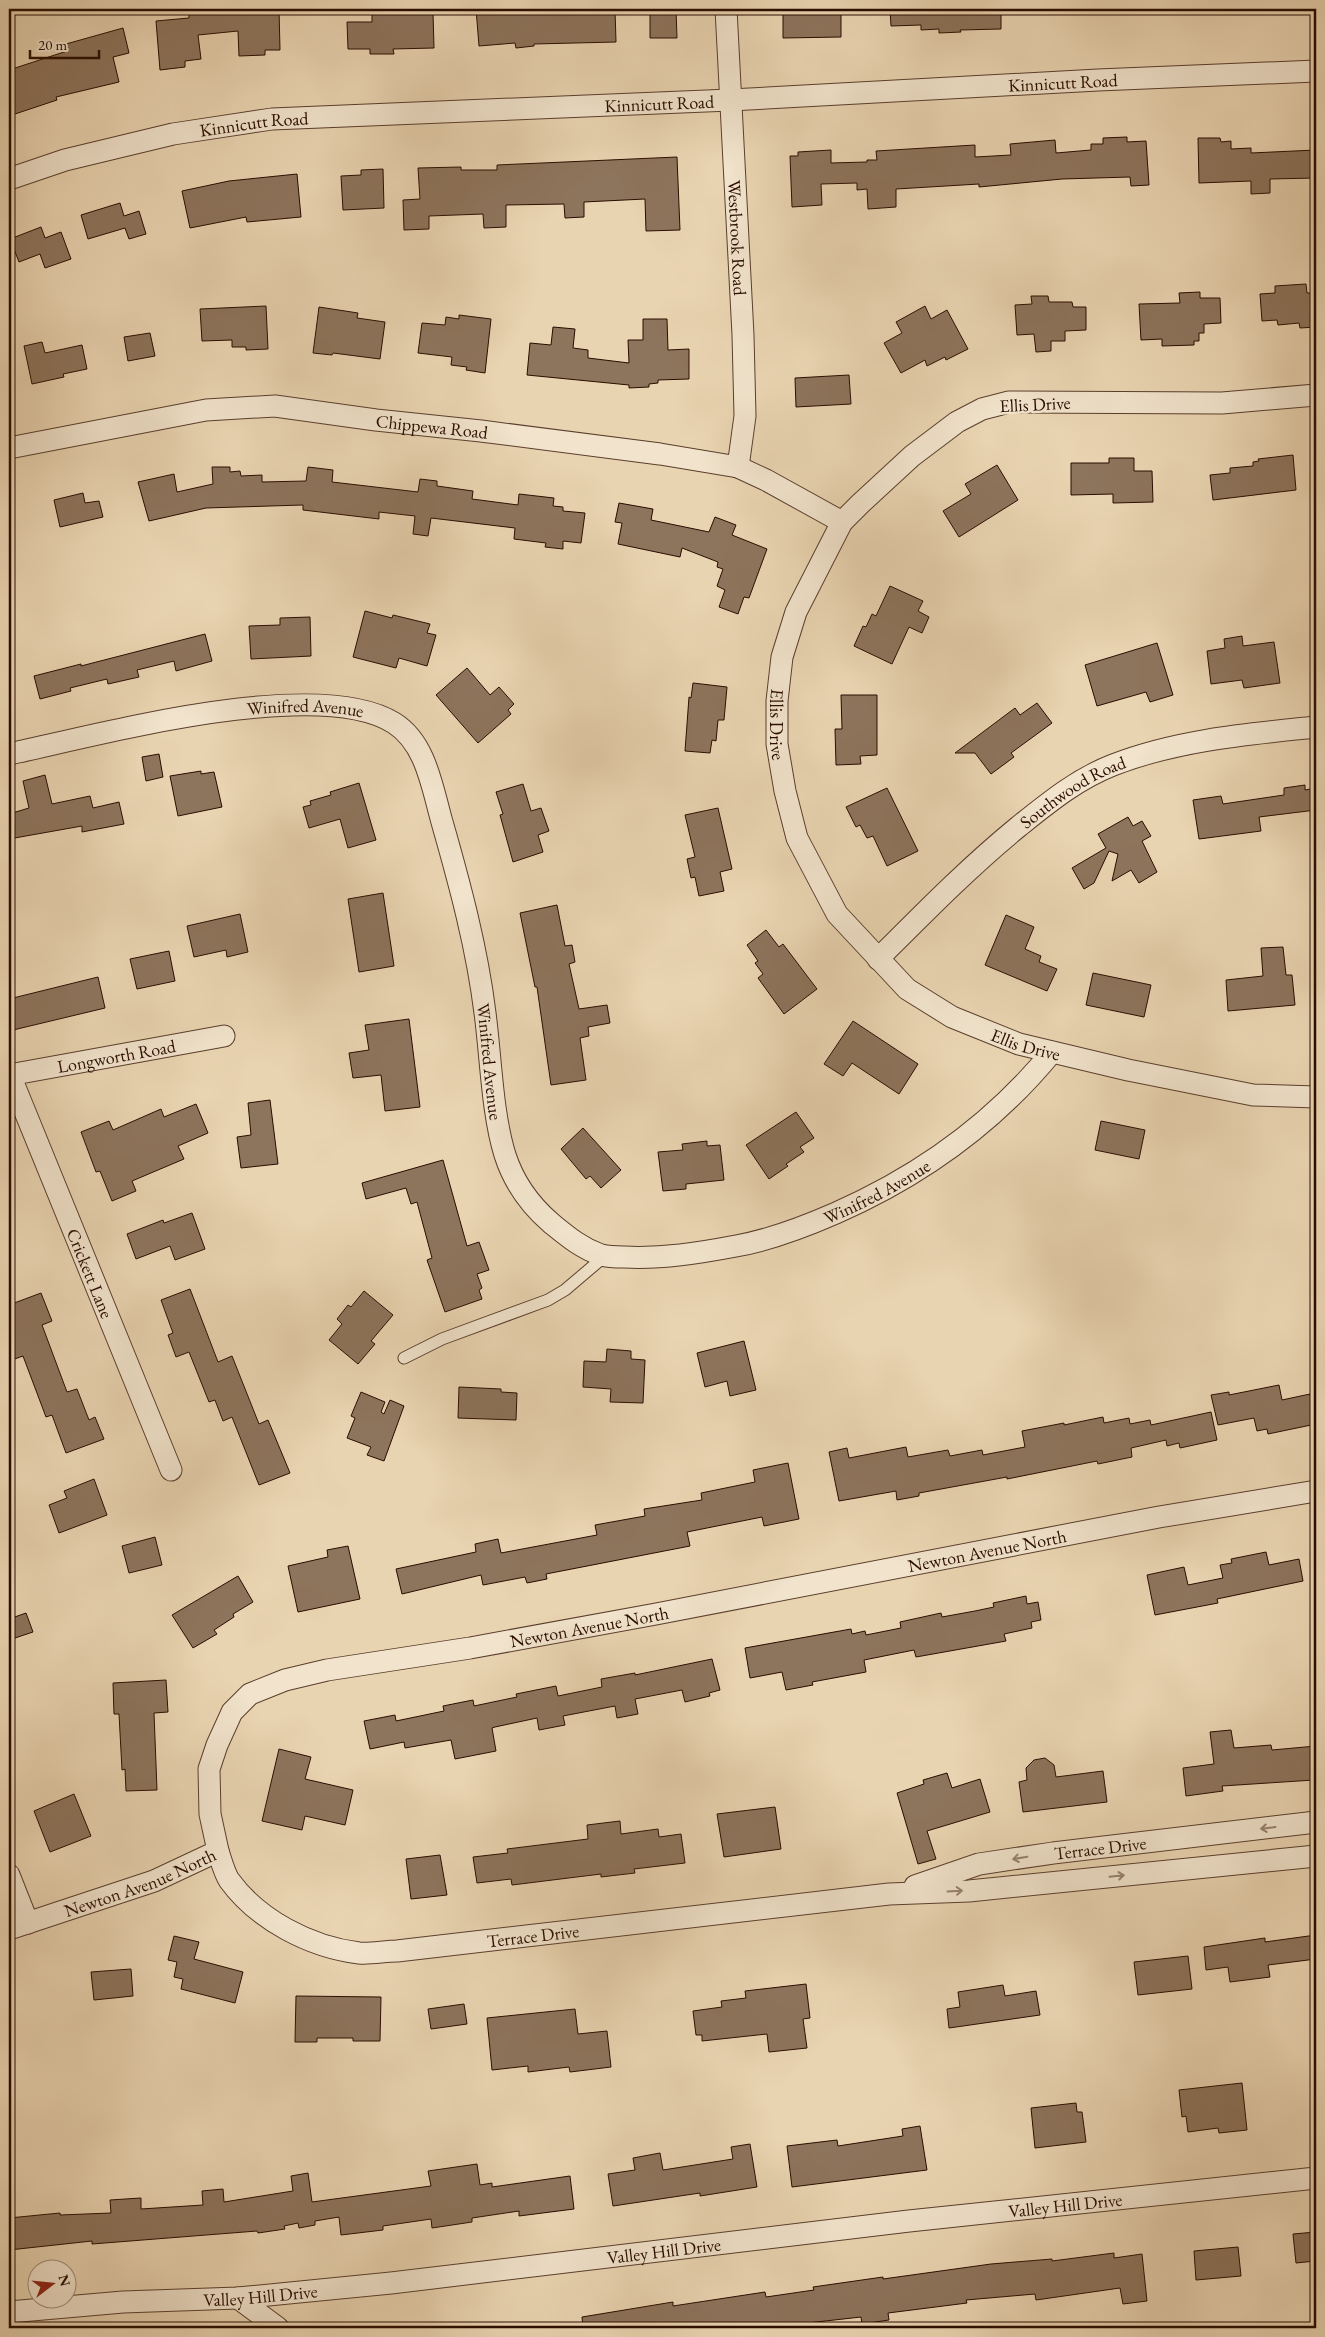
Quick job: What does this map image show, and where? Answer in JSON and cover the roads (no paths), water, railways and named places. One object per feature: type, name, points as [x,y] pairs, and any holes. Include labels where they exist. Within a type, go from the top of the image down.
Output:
[{"type":"street","name":"Westbrook Road","points":[[726,9],[745,416],[738,467]]},
{"type":"street","name":"Kinnicutt Road","points":[[9,179],[65,160],[173,134],[272,119],[730,100],[1098,80],[1316,71]]},
{"type":"street","name":"Ellis Drive","points":[[1316,395],[1222,403],[1009,402],[982,409],[957,422],[912,456],[842,522],[793,621],[782,657],[777,701],[777,744],[785,790],[797,838],[837,914],[907,989],[952,1017],[1019,1044],[1128,1070],[1253,1095],[1316,1097]]},
{"type":"street","name":"Chippewa Road","points":[[9,448],[182,413],[275,406],[641,452],[738,467],[766,480],[842,522]]},
{"type":"street","name":"Winifred Avenue","points":[[9,754],[212,711],[306,704],[346,706],[376,714],[395,723],[413,738],[428,771],[463,896],[484,1009],[504,1153],[519,1190],[541,1215],[576,1244],[604,1256],[638,1258],[680,1256],[743,1245],[803,1227],[867,1199],[928,1164],[981,1126],[1030,1079],[1052,1052]]},
{"type":"street","name":"Southwood Road","points":[[878,959],[973,865],[1072,785],[1112,765],[1153,752],[1196,742],[1316,728]]},
{"type":"street","name":"Longworth Road","points":[[9,1075],[224,1036]]},
{"type":"street","name":"Crickett Lane","points":[[9,1075],[171,1470]]},
{"type":"street","name":"Newton Avenue North","points":[[19,1926],[154,1881],[218,1851],[210,1814],[209,1769],[217,1745],[232,1712],[250,1694],[286,1680],[327,1670],[470,1648],[656,1614],[1159,1517],[1316,1492]]},
{"type":"street","name":"Terrace Drive","points":[[889,1894],[979,1864],[1053,1852],[1316,1822]]},
{"type":"street","name":"Terrace Drive","points":[[218,1851],[228,1878],[248,1902],[274,1921],[303,1939],[328,1947],[360,1953],[397,1951],[889,1894],[969,1891],[1316,1856]]},
{"type":"street","points":[[9,1875],[19,1926]]},
{"type":"street","name":"Valley Hill Drive","points":[[9,2312],[123,2302],[238,2298],[401,2282],[919,2220],[1316,2178]]},
{"type":"street","points":[[238,2298],[278,2328]]},
{"type":"lane","points":[[404,1358],[442,1338],[548,1300],[584,1276],[604,1256]]}]
